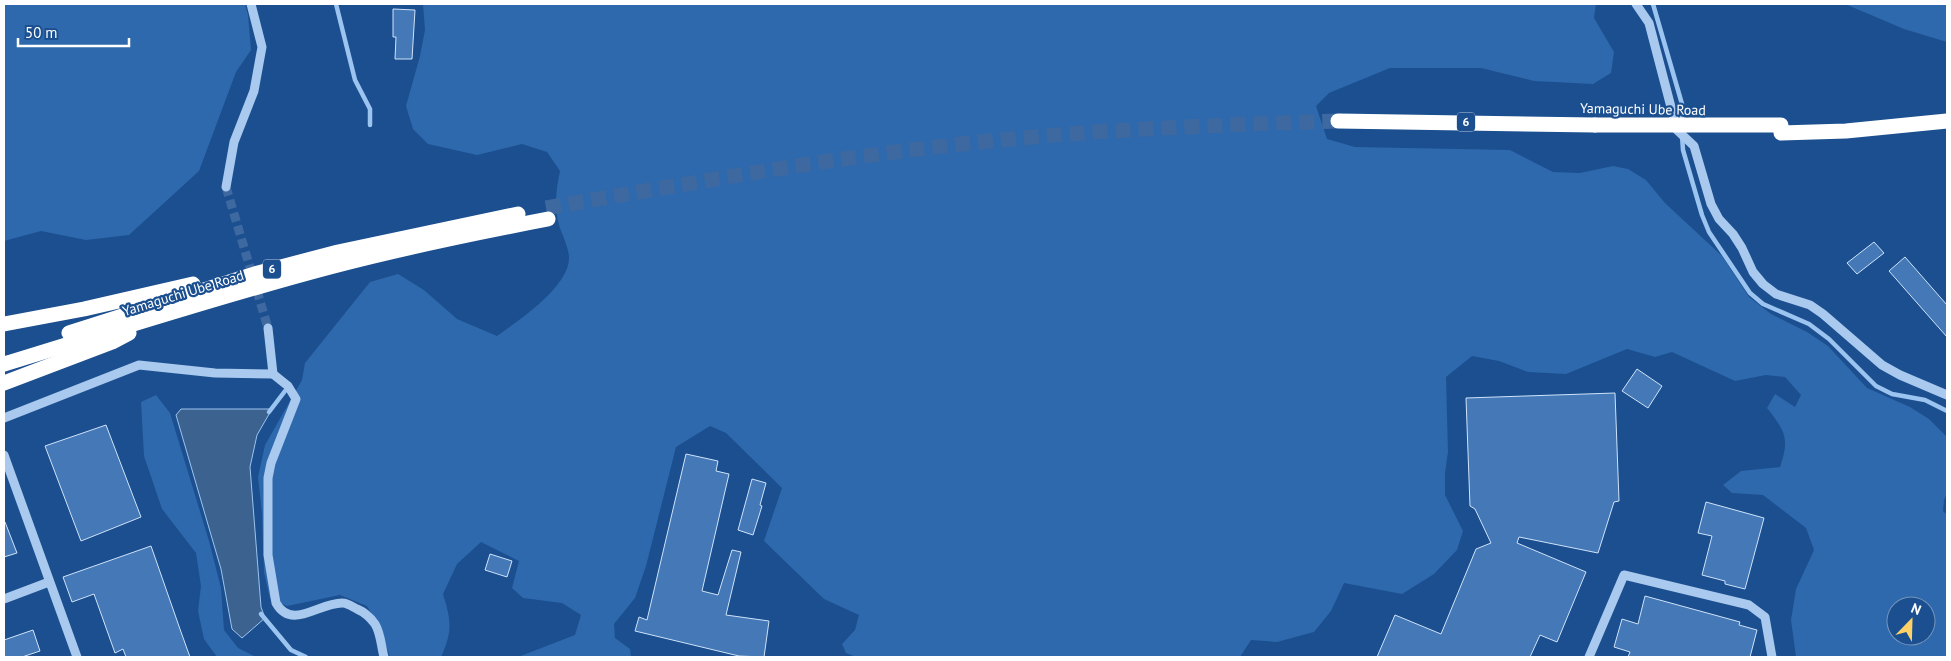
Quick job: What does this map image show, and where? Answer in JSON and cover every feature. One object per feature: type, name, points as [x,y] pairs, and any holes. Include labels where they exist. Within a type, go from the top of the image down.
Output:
[{"type":"highway","name":"Yamaguchi Ube Road","points":[[1338,125],[1846,131],[1912,121],[1947,113]]},
{"type":"highway","name":"Yamaguchi Ube Road","points":[[1912,121],[1947,121]]},
{"type":"highway","name":"Yamaguchi Ube Road","points":[[4,355],[258,273],[367,245],[547,214],[262,285],[4,364]]},
{"type":"highway","points":[[4,324],[84,309],[199,283],[258,273]]},
{"type":"highway","points":[[4,383],[112,342],[166,315]]},
{"type":"street","points":[[226,186],[234,142],[254,91],[262,47],[251,4]]},
{"type":"street","points":[[1636,4],[1649,23],[1677,130],[1694,146],[1711,204],[1719,219],[1742,248],[1753,272],[1762,284],[1776,294],[1810,305],[1882,365],[1900,375],[1947,395]]},
{"type":"street","points":[[268,328],[273,374]]},
{"type":"street","points":[[4,418],[139,365],[215,373],[273,374],[288,386],[296,399],[271,463],[268,478],[268,555],[276,603],[280,610],[292,616],[344,603],[363,612],[377,628],[384,657]]},
{"type":"street","points":[[4,455],[77,657]]},
{"type":"street","points":[[1589,657],[1624,575],[1749,605],[1765,617],[1772,657]]},
{"type":"street","points":[[4,599],[49,582]]},
{"type":"shaded area","points":[[4,4],[245,4],[248,15],[251,50],[236,72],[199,171],[129,235],[86,240],[41,231],[4,241]]},
{"type":"shaded area","points":[[423,4],[1596,4],[1594,18],[1614,52],[1611,73],[1593,84],[1534,81],[1481,68],[1390,68],[1329,93],[1316,106],[1327,139],[1355,147],[1510,150],[1553,172],[1580,173],[1613,166],[1628,169],[1646,180],[1665,203],[1722,256],[1749,297],[1771,314],[1807,332],[1828,346],[1867,388],[1910,407],[1929,419],[1947,437],[1947,493],[1943,511],[1947,515],[1947,657],[1796,657],[1791,620],[1796,589],[1814,550],[1806,528],[1763,495],[1732,493],[1723,485],[1741,471],[1780,467],[1785,449],[1784,435],[1782,429],[1767,408],[1775,394],[1795,407],[1801,395],[1785,377],[1766,375],[1735,381],[1672,352],[1655,357],[1627,349],[1566,374],[1528,372],[1499,361],[1472,356],[1446,377],[1448,452],[1445,473],[1445,495],[1463,531],[1457,550],[1434,574],[1402,594],[1344,583],[1331,611],[1314,632],[1277,642],[1251,640],[1240,657],[856,657],[846,653],[842,644],[855,630],[859,615],[824,599],[764,541],[782,488],[726,433],[710,426],[676,447],[646,566],[635,598],[614,624],[615,638],[630,649],[631,657],[518,657],[575,635],[581,615],[562,603],[523,598],[512,588],[519,561],[481,542],[457,564],[443,594],[450,626],[448,640],[441,657],[390,657],[380,628],[367,606],[340,595],[287,606],[270,599],[264,572],[262,513],[258,477],[265,445],[302,380],[305,363],[370,282],[398,274],[424,290],[457,319],[497,336],[529,312],[552,291],[567,269],[569,258],[556,211],[560,171],[547,152],[522,144],[477,155],[428,144],[413,129],[406,106],[425,30]]},
{"type":"shaded area","points":[[1845,4],[1947,4],[1947,42],[1904,29]]},
{"type":"shaded area","points":[[156,395],[170,413],[209,541],[221,588],[224,630],[238,648],[256,657],[217,657],[204,639],[198,611],[201,586],[196,553],[162,509],[144,456],[141,402]]},
{"type":"shaded area","points":[[181,409],[272,409],[257,435],[250,467],[261,607],[265,618],[242,638],[232,629],[221,569],[176,415]]},
{"type":"building","points":[[393,9],[415,10],[412,59],[395,59],[396,37],[393,37]]},
{"type":"building","points":[[1874,242],[1884,253],[1857,274],[1847,263]]},
{"type":"building","points":[[1905,257],[1947,305],[1947,337],[1889,271]]},
{"type":"building","points":[[1637,369],[1662,386],[1648,408],[1622,391]]},
{"type":"building","points":[[1615,393],[1619,501],[1614,502],[1598,553],[1519,537],[1517,543],[1586,572],[1557,642],[1540,635],[1530,657],[1377,657],[1395,615],[1441,634],[1476,549],[1491,543],[1475,509],[1470,506],[1466,398]]},
{"type":"building","points":[[106,425],[141,517],[81,541],[45,446]]},
{"type":"building","points":[[686,454],[718,461],[716,471],[729,474],[702,591],[718,595],[732,550],[741,552],[726,615],[769,621],[764,657],[739,656],[635,631],[639,617],[647,620]]},
{"type":"building","points":[[752,479],[766,483],[760,505],[762,506],[753,535],[738,530]]},
{"type":"building","points":[[1706,502],[1764,518],[1745,589],[1702,575],[1712,536],[1698,533]]},
{"type":"building","points":[[4,522],[17,553],[4,557]]},
{"type":"building","points":[[151,546],[190,657],[126,657],[123,649],[115,653],[94,594],[72,602],[63,577]]},
{"type":"building","points":[[490,554],[512,561],[507,577],[485,570]]},
{"type":"building","points":[[1645,596],[1740,622],[1739,625],[1757,630],[1750,657],[1628,657],[1630,652],[1614,647],[1622,619],[1638,624]]},
{"type":"building","points":[[33,630],[40,651],[22,657],[4,657],[4,640]]},
{"type":"waterway","points":[[336,4],[355,80],[370,109],[370,125]]},
{"type":"waterway","points":[[1653,4],[1682,104],[1682,123]]},
{"type":"waterway","points":[[1682,136],[1683,150],[1702,215],[1709,232],[1750,293],[1763,304],[1809,324],[1829,339],[1876,386],[1892,394],[1925,400],[1947,411]]},
{"type":"waterway","points":[[269,412],[285,391]]},
{"type":"waterway","points":[[261,614],[291,650],[306,657]]},
{"type":"tunnel","points":[[546,208],[702,181],[962,144],[1197,126],[1338,121]]},
{"type":"tunnel","points":[[226,187],[268,328]]}]
